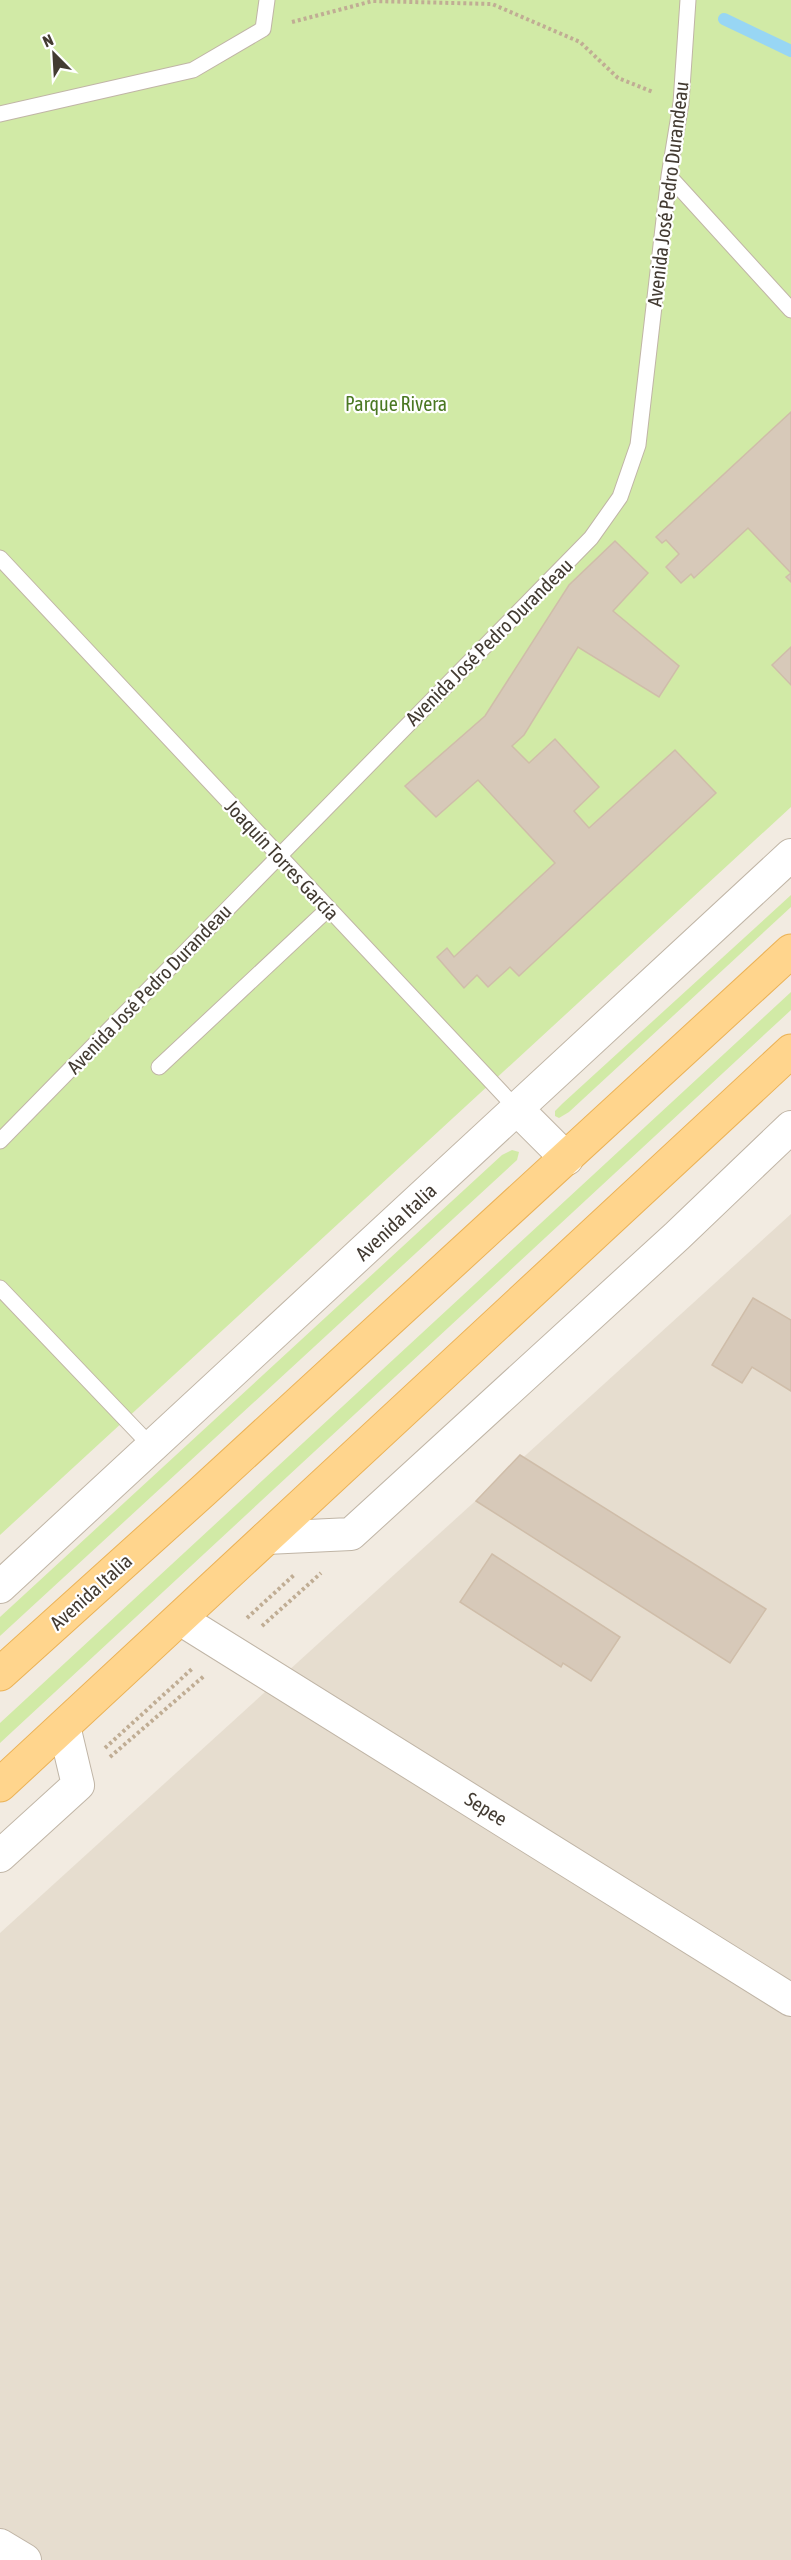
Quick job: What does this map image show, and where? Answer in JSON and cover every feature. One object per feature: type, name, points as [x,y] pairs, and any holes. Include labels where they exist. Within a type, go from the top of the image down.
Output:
[{"type":"main road","name":"Avenida Italia","points":[[0,1674],[791,951]]},
{"type":"main road","points":[[0,1785],[791,1051]]},
{"type":"street","name":"Avenida Italia","points":[[0,1587],[153,1448],[791,855]]},
{"type":"street","name":"Joaquín Torres García","points":[[517,1109],[567,1158]]},
{"type":"street","points":[[266,1538],[351,1534],[676,1236],[791,1127]]},
{"type":"street","name":"Sepee","points":[[180,1619],[791,2000]]},
{"type":"street","points":[[0,1856],[78,1785],[64,1726]]},
{"type":"street","points":[[0,2545],[25,2560]]},
{"type":"lane","points":[[0,114],[194,70],[263,29],[267,0]]},
{"type":"lane","name":"Avenida José Pedro Durandeau","points":[[0,1141],[591,538],[620,496],[638,445],[669,176],[681,103],[688,0]]},
{"type":"lane","points":[[669,176],[791,310]]},
{"type":"lane","name":"Joaquín Torres García","points":[[0,558],[278,857],[517,1109]]},
{"type":"lane","points":[[159,1067],[328,909]]},
{"type":"lane","points":[[0,1288],[153,1448]]},
{"type":"path","points":[[263,29],[373,1],[492,4],[580,42],[618,78],[681,103]]},
{"type":"shaded area","points":[[791,1214],[791,2560],[0,2560],[0,1933]]},
{"type":"green space","name":"Parque Rivera","points":[[0,0],[791,0],[791,807],[0,1535]]},
{"type":"green space","points":[[791,895],[791,907],[569,1112],[559,1118],[555,1116],[555,1111],[562,1104]]},
{"type":"green space","points":[[791,992],[791,1010],[0,1743],[0,1723]]},
{"type":"green space","points":[[512,1150],[519,1152],[517,1160],[0,1636],[0,1617],[502,1155]]},
{"type":"building","points":[[791,412],[791,573],[748,528],[694,578],[691,574],[681,583],[666,567],[679,554],[666,540],[662,543],[656,537]]},
{"type":"building","points":[[615,541],[648,573],[613,611],[679,666],[659,697],[578,647],[524,735],[512,746],[529,763],[555,739],[599,787],[574,811],[589,828],[675,750],[716,793],[519,976],[510,967],[488,987],[477,975],[464,988],[437,957],[447,948],[454,957],[555,863],[478,780],[436,817],[405,786],[485,716],[569,585]]},
{"type":"building","points":[[791,647],[791,685],[772,665]]},
{"type":"building","points":[[753,1298],[791,1320],[791,1391],[752,1367],[742,1383],[712,1365]]},
{"type":"building","points":[[520,1455],[766,1609],[730,1663],[476,1501]]},
{"type":"building","points":[[492,1554],[620,1637],[591,1681],[563,1663],[561,1667],[460,1602]]},
{"type":"waterway","points":[[724,19],[791,51]]}]
